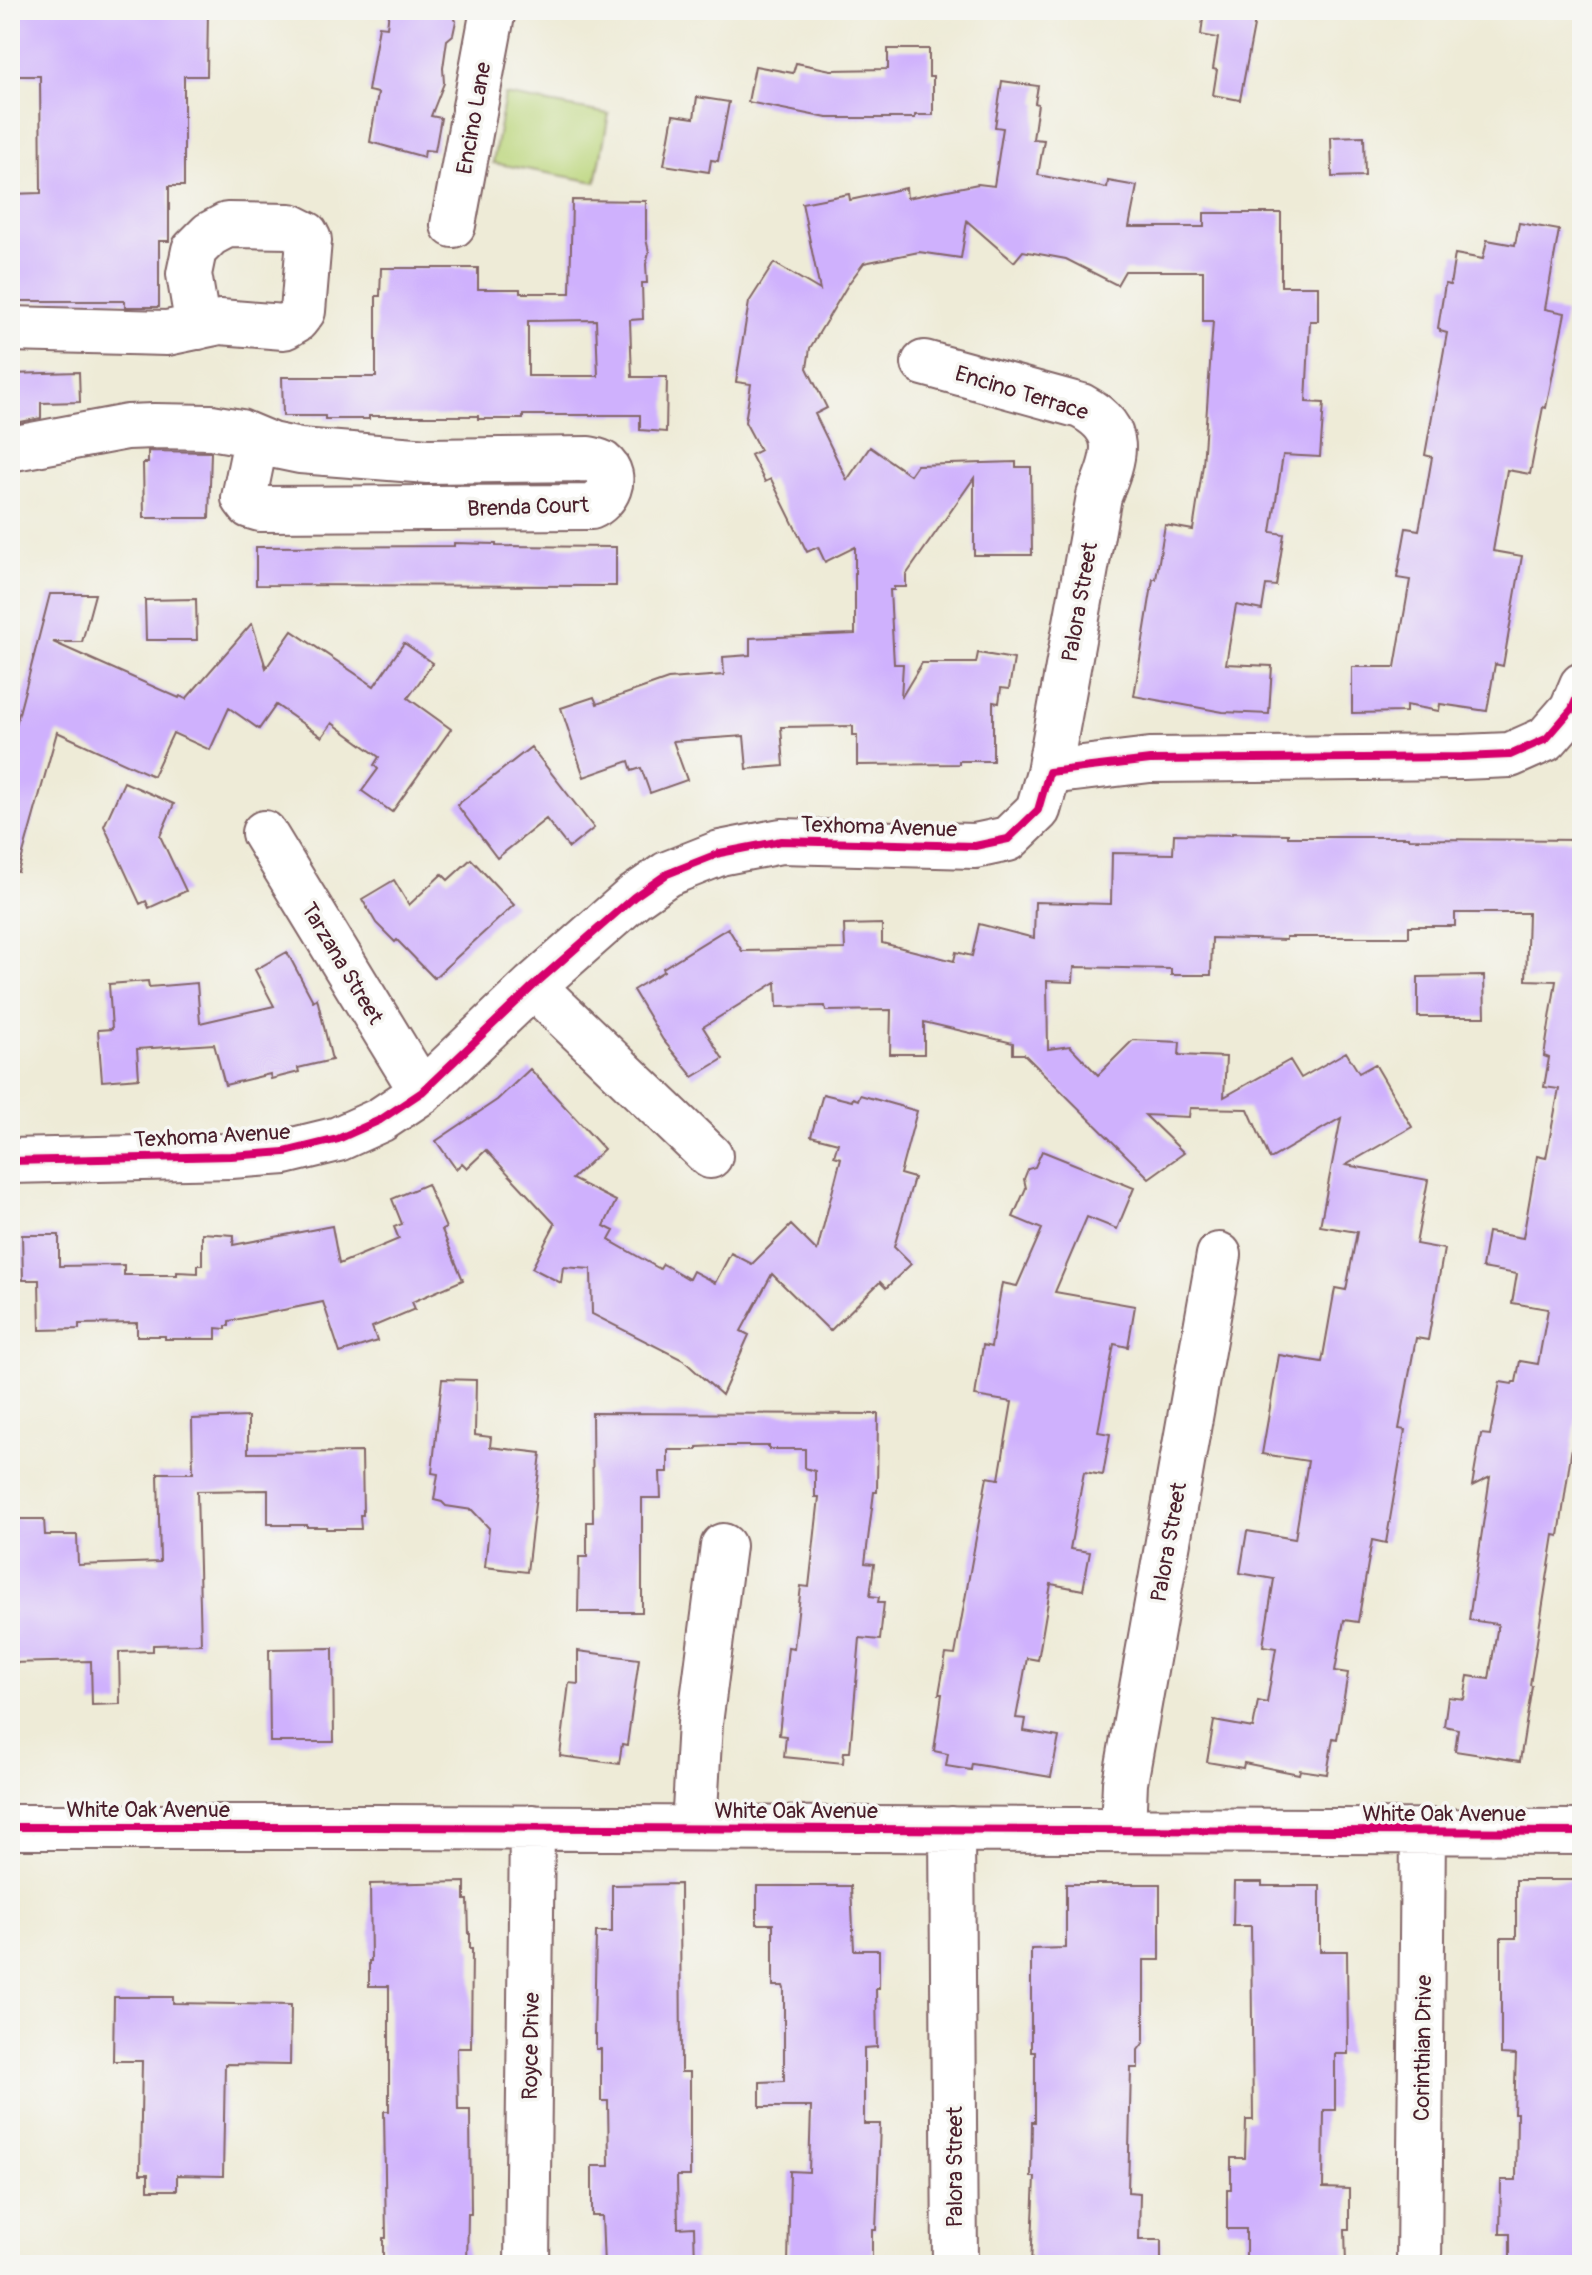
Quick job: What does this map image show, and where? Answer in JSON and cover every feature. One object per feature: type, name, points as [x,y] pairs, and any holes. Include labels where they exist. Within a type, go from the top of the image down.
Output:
[{"type":"street","name":"Encino Lane","points":[[453,225],[493,10]]},
{"type":"street","points":[[10,329],[167,333],[198,327]]},
{"type":"street","name":"Encino Terrace","points":[[924,363],[1081,406],[1105,422],[1111,434]]},
{"type":"street","name":"Brenda Court","points":[[10,449],[127,427],[211,427],[240,432],[256,440],[300,451],[428,461],[589,459],[602,463],[610,474],[609,490],[601,503],[591,507],[260,509],[250,506],[244,498],[256,440]]},
{"type":"street","name":"Palora Street","points":[[1049,772],[1099,496],[1111,465],[1111,434]]},
{"type":"street","points":[[428,461],[428,508]]},
{"type":"street","points":[[1049,772],[1150,760],[1510,755],[1546,739],[1572,709],[1582,685]]},
{"type":"street","name":"Texhoma Avenue","points":[[10,1161],[231,1156],[285,1152],[338,1139],[380,1120],[422,1092],[533,986],[634,897],[667,874],[720,853],[781,841],[975,846],[1008,839],[1038,810],[1049,772]]},
{"type":"street","name":"Tarzana Street","points":[[264,833],[422,1092]]},
{"type":"street","points":[[533,986],[710,1156]]},
{"type":"street","name":"Palora Street","points":[[1123,1829],[1125,1783],[1219,1255]]},
{"type":"street","points":[[694,1828],[700,1723],[723,1546]]},
{"type":"street","name":"White Oak Avenue","points":[[10,1827],[1582,1832]]},
{"type":"street","name":"Royce Drive","points":[[527,2265],[532,1827]]},
{"type":"street","name":"Palora Street","points":[[952,1829],[955,2265]]},
{"type":"street","name":"Corinthian Drive","points":[[1419,2265],[1423,1831]]},
{"type":"green space","points":[[505,95],[609,114],[596,182],[493,163]]},
{"type":"building","points":[[10,10],[208,10],[207,76],[184,76],[184,186],[169,186],[169,241],[159,241],[159,307],[125,307],[125,301],[10,301],[10,194],[41,193],[40,76],[10,76]]},
{"type":"building","points":[[411,10],[450,10],[456,21],[453,35],[447,40],[444,83],[431,116],[441,118],[435,151],[425,150],[424,157],[370,142],[378,93],[368,91],[379,26],[387,27],[389,11],[410,14]]},
{"type":"building","points":[[1204,10],[1257,10],[1240,100],[1213,95],[1218,38],[1201,35]]},
{"type":"building","points":[[888,49],[929,49],[933,115],[915,115],[915,118],[827,118],[748,102],[755,66],[793,73],[796,63],[831,70],[888,69]]},
{"type":"building","points":[[1002,81],[1038,86],[1033,139],[1044,140],[1038,175],[1107,188],[1108,181],[1137,186],[1129,227],[1204,227],[1204,213],[1281,213],[1281,286],[1318,286],[1318,321],[1310,321],[1306,402],[1324,403],[1320,457],[1283,455],[1271,532],[1284,534],[1276,586],[1266,585],[1262,610],[1236,605],[1226,664],[1272,666],[1269,714],[1223,712],[1134,696],[1165,525],[1193,530],[1203,465],[1213,321],[1203,321],[1203,271],[1125,271],[1117,285],[1066,259],[1023,251],[1014,262],[967,221],[961,258],[919,252],[864,263],[810,348],[807,368],[827,408],[815,414],[847,480],[870,447],[910,475],[917,465],[1016,462],[1016,467],[1031,467],[1032,555],[974,555],[974,478],[906,575],[906,587],[890,590],[894,664],[903,664],[901,698],[922,663],[976,663],[978,653],[1014,659],[1009,689],[1001,688],[999,703],[993,702],[993,761],[857,765],[857,735],[853,735],[853,726],[781,727],[784,766],[747,769],[744,736],[673,741],[687,780],[650,793],[641,768],[632,771],[629,761],[584,777],[561,708],[594,697],[597,704],[668,679],[724,675],[723,657],[750,655],[750,638],[855,634],[855,547],[825,562],[818,547],[807,552],[771,479],[765,482],[751,455],[760,450],[745,422],[751,384],[736,382],[749,302],[774,263],[820,290],[802,203],[849,194],[850,200],[906,188],[907,198],[978,184],[994,186],[1003,128],[995,127]]},
{"type":"building","points":[[697,97],[729,102],[718,161],[711,160],[709,172],[664,165],[673,115],[694,118]]},
{"type":"building","points":[[1364,136],[1365,176],[1332,177],[1331,137]]},
{"type":"building","points":[[572,200],[646,201],[647,283],[642,283],[643,319],[630,320],[632,377],[667,377],[666,432],[640,430],[640,415],[523,415],[523,419],[369,416],[369,419],[325,419],[325,416],[283,416],[282,377],[376,377],[376,296],[380,296],[381,268],[478,268],[478,289],[570,293]],"holes":[[[596,320],[598,376],[528,376],[528,321]]]},
{"type":"building","points":[[1519,223],[1559,230],[1545,309],[1565,313],[1530,474],[1507,470],[1493,551],[1522,556],[1503,666],[1495,664],[1487,711],[1440,704],[1439,711],[1406,705],[1406,712],[1352,713],[1352,667],[1395,667],[1410,580],[1397,578],[1406,528],[1419,530],[1422,515],[1432,457],[1425,455],[1447,333],[1438,328],[1445,284],[1450,285],[1455,254],[1483,259],[1487,240],[1515,245]]},
{"type":"building","points":[[79,372],[80,402],[41,403],[41,418],[10,424],[10,374]]},
{"type":"building","points":[[148,451],[211,452],[209,518],[144,518],[143,463],[148,463]]},
{"type":"building","points":[[454,543],[616,547],[616,586],[256,585],[256,547],[454,546]]},
{"type":"building","points":[[50,594],[95,594],[82,642],[53,642],[186,699],[252,623],[266,668],[292,631],[374,686],[404,643],[433,663],[408,698],[451,729],[392,812],[362,791],[378,769],[374,765],[379,757],[332,723],[322,737],[276,705],[259,729],[229,708],[210,750],[173,733],[153,776],[57,732],[18,872],[10,870],[10,748]]},
{"type":"building","points":[[196,599],[197,640],[146,640],[145,600]]},
{"type":"building","points":[[531,747],[594,828],[569,848],[546,819],[497,858],[457,805]]},
{"type":"building","points":[[124,782],[174,804],[160,836],[186,891],[149,908],[146,901],[140,904],[104,826]]},
{"type":"building","points":[[1174,834],[1288,834],[1288,837],[1582,840],[1582,1378],[1559,1536],[1554,1535],[1520,1761],[1455,1751],[1458,1729],[1444,1726],[1448,1697],[1464,1699],[1468,1676],[1489,1679],[1498,1624],[1469,1620],[1490,1477],[1472,1486],[1481,1434],[1490,1435],[1500,1382],[1516,1382],[1520,1361],[1538,1364],[1548,1309],[1512,1303],[1517,1274],[1482,1268],[1488,1232],[1523,1238],[1537,1156],[1546,1158],[1559,1089],[1544,1087],[1549,1058],[1544,1056],[1556,981],[1526,980],[1528,913],[1455,913],[1455,926],[1409,926],[1409,937],[1212,938],[1211,975],[1171,975],[1171,969],[1074,967],[1073,982],[1047,981],[1048,1049],[1070,1046],[1098,1075],[1133,1040],[1180,1042],[1179,1055],[1226,1057],[1224,1097],[1290,1060],[1301,1078],[1346,1052],[1359,1073],[1375,1064],[1412,1127],[1346,1165],[1428,1180],[1416,1244],[1444,1249],[1428,1340],[1416,1338],[1399,1429],[1405,1430],[1386,1543],[1372,1540],[1358,1622],[1344,1620],[1335,1671],[1348,1673],[1337,1739],[1333,1738],[1327,1774],[1300,1770],[1299,1774],[1244,1763],[1243,1768],[1207,1762],[1214,1721],[1253,1728],[1258,1701],[1267,1703],[1276,1648],[1263,1646],[1274,1579],[1240,1573],[1247,1531],[1295,1539],[1308,1461],[1262,1454],[1279,1355],[1322,1362],[1335,1288],[1346,1290],[1357,1232],[1320,1226],[1341,1118],[1270,1159],[1248,1109],[1190,1108],[1189,1117],[1145,1115],[1184,1153],[1149,1178],[1024,1054],[1013,1054],[1013,1043],[924,1022],[924,1054],[890,1054],[891,1010],[826,1011],[825,1006],[777,1007],[776,982],[703,1027],[723,1059],[693,1077],[663,1040],[633,990],[728,928],[742,951],[845,949],[844,925],[882,924],[882,943],[954,961],[956,952],[972,956],[979,924],[1034,938],[1035,902],[1111,904],[1112,853],[1173,854]]},
{"type":"building","points":[[471,859],[514,905],[434,978],[376,923],[362,899],[394,880],[409,905],[442,874],[448,880]]},
{"type":"building","points":[[287,952],[313,1001],[317,998],[332,1060],[298,1068],[299,1072],[271,1079],[270,1074],[225,1085],[214,1044],[137,1049],[139,1078],[102,1081],[98,1030],[112,1029],[109,984],[148,981],[149,987],[197,983],[200,1023],[274,1006],[255,970]]},
{"type":"building","points":[[1484,976],[1485,1017],[1418,1017],[1418,977]]},
{"type":"building","points":[[530,1069],[604,1149],[572,1179],[616,1201],[604,1226],[614,1231],[609,1240],[660,1269],[663,1264],[689,1279],[693,1271],[715,1283],[731,1253],[752,1264],[791,1225],[817,1251],[841,1158],[834,1156],[838,1143],[811,1136],[823,1094],[852,1101],[853,1098],[858,1100],[860,1095],[917,1111],[900,1174],[914,1178],[894,1247],[911,1264],[886,1288],[880,1282],[830,1331],[772,1274],[741,1331],[749,1335],[722,1395],[683,1360],[592,1314],[591,1269],[563,1267],[561,1283],[532,1268],[555,1224],[486,1150],[467,1168],[462,1163],[456,1169],[436,1141],[497,1100]]},
{"type":"building","points":[[1042,1151],[1134,1188],[1117,1229],[1087,1217],[1055,1292],[1135,1306],[1128,1347],[1114,1344],[1098,1432],[1110,1434],[1103,1475],[1084,1472],[1070,1549],[1090,1552],[1083,1590],[1051,1584],[1038,1660],[1027,1658],[1016,1718],[1026,1719],[1024,1731],[1059,1737],[1051,1777],[972,1764],[971,1770],[946,1766],[948,1754],[934,1751],[946,1654],[955,1655],[987,1477],[999,1479],[1012,1402],[975,1396],[983,1345],[991,1347],[1002,1283],[1017,1286],[1042,1229],[1013,1217],[1026,1188],[1024,1179],[1028,1169],[1035,1167]]},
{"type":"building","points":[[427,1184],[463,1280],[412,1302],[415,1309],[372,1327],[377,1341],[340,1353],[323,1302],[229,1321],[226,1329],[216,1328],[216,1339],[137,1336],[137,1323],[79,1324],[79,1329],[40,1330],[39,1280],[23,1280],[22,1235],[59,1235],[59,1266],[124,1265],[124,1275],[177,1275],[177,1272],[198,1273],[198,1265],[202,1265],[202,1233],[234,1235],[233,1245],[332,1226],[339,1264],[399,1239],[394,1227],[402,1224],[392,1199]]},
{"type":"building","points":[[442,1379],[476,1380],[475,1435],[491,1437],[490,1447],[541,1453],[527,1572],[485,1567],[489,1528],[472,1510],[446,1506],[434,1500],[438,1474],[432,1473]]},
{"type":"building","points":[[592,1413],[878,1414],[877,1492],[874,1492],[865,1563],[874,1564],[870,1596],[879,1597],[878,1602],[884,1602],[880,1640],[860,1638],[850,1752],[844,1752],[843,1763],[784,1757],[786,1736],[779,1735],[788,1647],[794,1648],[801,1586],[809,1587],[819,1497],[815,1497],[815,1471],[805,1468],[805,1449],[718,1446],[668,1450],[668,1472],[660,1472],[661,1498],[642,1498],[642,1612],[578,1612],[579,1557],[587,1557],[587,1522],[593,1522]]},
{"type":"building","points":[[248,1417],[248,1453],[362,1452],[361,1529],[268,1523],[268,1490],[197,1491],[201,1644],[153,1645],[153,1651],[119,1652],[120,1704],[92,1705],[91,1661],[10,1663],[10,1612],[13,1612],[11,1519],[44,1519],[45,1535],[77,1535],[78,1565],[160,1562],[158,1473],[193,1473],[192,1419]]},
{"type":"building","points":[[333,1648],[334,1742],[270,1742],[269,1649]]},
{"type":"building","points":[[578,1651],[639,1659],[627,1745],[622,1744],[619,1764],[560,1756],[569,1683],[578,1684]]},
{"type":"building","points":[[1516,1880],[1582,1880],[1582,2265],[1510,2265],[1510,2234],[1500,2234],[1501,2180],[1516,2180],[1516,2055],[1501,2054],[1501,1938],[1516,1938]]},
{"type":"building","points":[[465,1882],[472,1949],[471,2048],[457,2048],[458,2110],[470,2110],[471,2214],[468,2214],[467,2265],[383,2265],[383,2238],[386,2238],[384,2111],[389,2111],[389,1986],[369,1986],[370,1884]]},
{"type":"building","points":[[1234,1882],[1262,1882],[1262,1886],[1320,1886],[1320,1951],[1347,1951],[1348,2054],[1335,2054],[1335,2110],[1324,2110],[1323,2188],[1349,2189],[1349,2229],[1345,2229],[1346,2265],[1246,2265],[1246,2229],[1227,2229],[1231,2158],[1245,2158],[1246,2120],[1253,2120],[1251,1926],[1233,1926]]},
{"type":"building","points":[[680,1884],[681,2072],[690,2072],[690,2176],[677,2176],[678,2228],[694,2227],[695,2265],[604,2265],[602,2216],[592,2216],[592,2166],[609,2166],[608,2101],[601,2101],[601,2049],[596,2049],[594,2034],[596,1932],[612,1932],[612,1885]]},
{"type":"building","points":[[1066,1884],[1160,1884],[1160,1960],[1144,1960],[1144,2042],[1138,2050],[1138,2068],[1131,2068],[1128,2192],[1140,2193],[1139,2240],[1161,2240],[1161,2265],[1031,2265],[1035,2052],[1031,2052],[1031,1949],[1066,1948]]},
{"type":"building","points":[[757,1886],[851,1886],[854,1950],[879,1950],[877,2047],[864,2048],[864,2124],[880,2124],[872,2265],[788,2265],[790,2171],[809,2172],[811,2107],[760,2107],[760,2082],[784,2081],[784,1989],[783,1986],[773,1986],[773,1924],[757,1924]]},
{"type":"building","points":[[114,1997],[173,1997],[173,2003],[291,2005],[290,2065],[225,2064],[223,2176],[177,2175],[177,2190],[148,2190],[148,2174],[140,2174],[142,2061],[113,2061]]},
{"type":"cycle path","points":[[10,1161],[231,1156],[285,1152],[338,1139],[380,1120],[422,1092],[533,986],[634,897],[667,874],[720,853],[781,841],[975,846],[1008,839],[1038,810],[1049,772],[1150,760],[1510,755],[1546,739],[1572,709],[1582,685]]},
{"type":"cycle path","points":[[10,1827],[1582,1832]]}]
